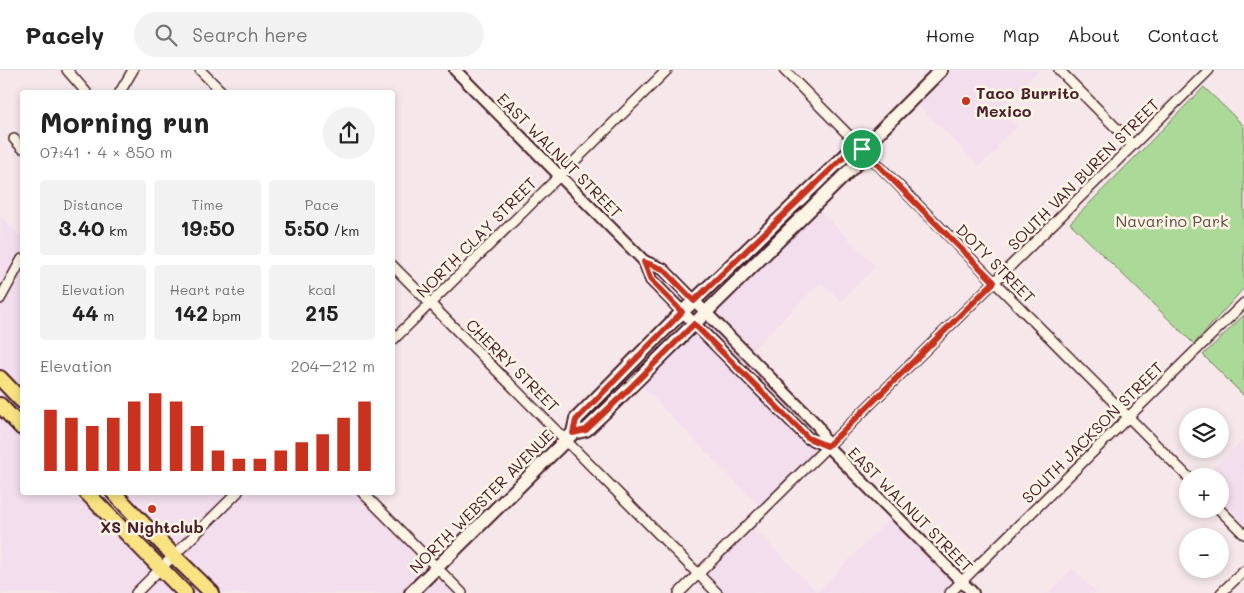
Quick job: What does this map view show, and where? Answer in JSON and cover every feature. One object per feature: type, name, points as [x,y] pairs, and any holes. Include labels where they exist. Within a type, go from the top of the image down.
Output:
[{"type":"main road","points":[[862,149],[942,70]]},
{"type":"main road","name":"NORTH WEBSTER AVENUE","points":[[411,593],[569,436],[576,420],[682,312],[848,153],[862,149]]},
{"type":"main road","name":"NORTH WEBSTER AVENUE","points":[[569,436],[586,430],[629,389],[857,163],[862,149]]},
{"type":"main road","points":[[0,378],[20,399]]},
{"type":"main road","points":[[0,405],[20,426]]},
{"type":"main road","points":[[89,495],[185,593]]},
{"type":"main road","points":[[116,495],[212,593]]},
{"type":"street","points":[[68,70],[84,90]]},
{"type":"street","points":[[121,90],[133,70]]},
{"type":"street","points":[[200,70],[220,90]]},
{"type":"street","name":"EAST WALNUT STREET","points":[[455,70],[644,262],[651,280],[682,312],[808,438],[827,446]]},
{"type":"street","name":"NORTH CLAY STREET","points":[[395,338],[667,70]]},
{"type":"street","name":"DOTY STREET","points":[[784,70],[1179,468]]},
{"type":"street","points":[[1059,70],[1133,145]]},
{"type":"street","name":"SOUTH VAN BUREN STREET","points":[[678,593],[1209,70]]},
{"type":"street","points":[[14,139],[20,146]]},
{"type":"street","name":"EAST WALNUT STREET","points":[[644,262],[663,269],[818,426],[827,446],[973,593]]},
{"type":"street","points":[[0,299],[20,263]]},
{"type":"street","name":"CHERRY STREET","points":[[395,268],[569,436],[717,593]]},
{"type":"street","name":"SOUTH JACKSON STREET","points":[[950,593],[1244,303]]},
{"type":"street","points":[[136,593],[235,495]]},
{"type":"street","points":[[365,495],[462,593]]},
{"type":"street","points":[[1228,518],[1244,534]]},
{"type":"street","points":[[1221,593],[1244,570]]},
{"type":"shaded area","points":[[941,70],[1039,70],[999,109],[1017,127],[996,146],[998,149],[979,166],[912,99]]},
{"type":"shaded area","points":[[814,205],[876,266],[841,301],[821,282],[736,366],[808,438],[827,446],[763,510],[637,381]]},
{"type":"shaded area","points":[[0,216],[20,236],[20,495],[364,495],[462,593],[0,593]]},
{"type":"shaded area","points":[[1244,439],[1244,534],[1229,518],[1229,468],[1213,468],[1224,458],[1229,458],[1229,453]]},
{"type":"shaded area","points":[[894,514],[973,593],[717,593],[698,574],[749,523],[817,592]]},
{"type":"shaded area","points":[[1072,568],[1097,593],[1048,593]]},
{"type":"green space","name":"Navarino Park","points":[[1204,87],[1244,126],[1244,288],[1194,344],[1070,223]]},
{"type":"green space","points":[[1244,315],[1244,396],[1203,355]]},
{"type":"place","name":"Taco Burrito Mexico","points":[[966,101]]},
{"type":"place","name":"XS Nightclub","points":[[152,509]]},
{"type":"route","points":[[862,149],[994,282],[837,437],[827,446],[808,438],[694,324],[586,430],[573,433],[576,420],[682,312],[651,280],[644,262],[663,269],[694,301],[848,153],[862,149]]}]
